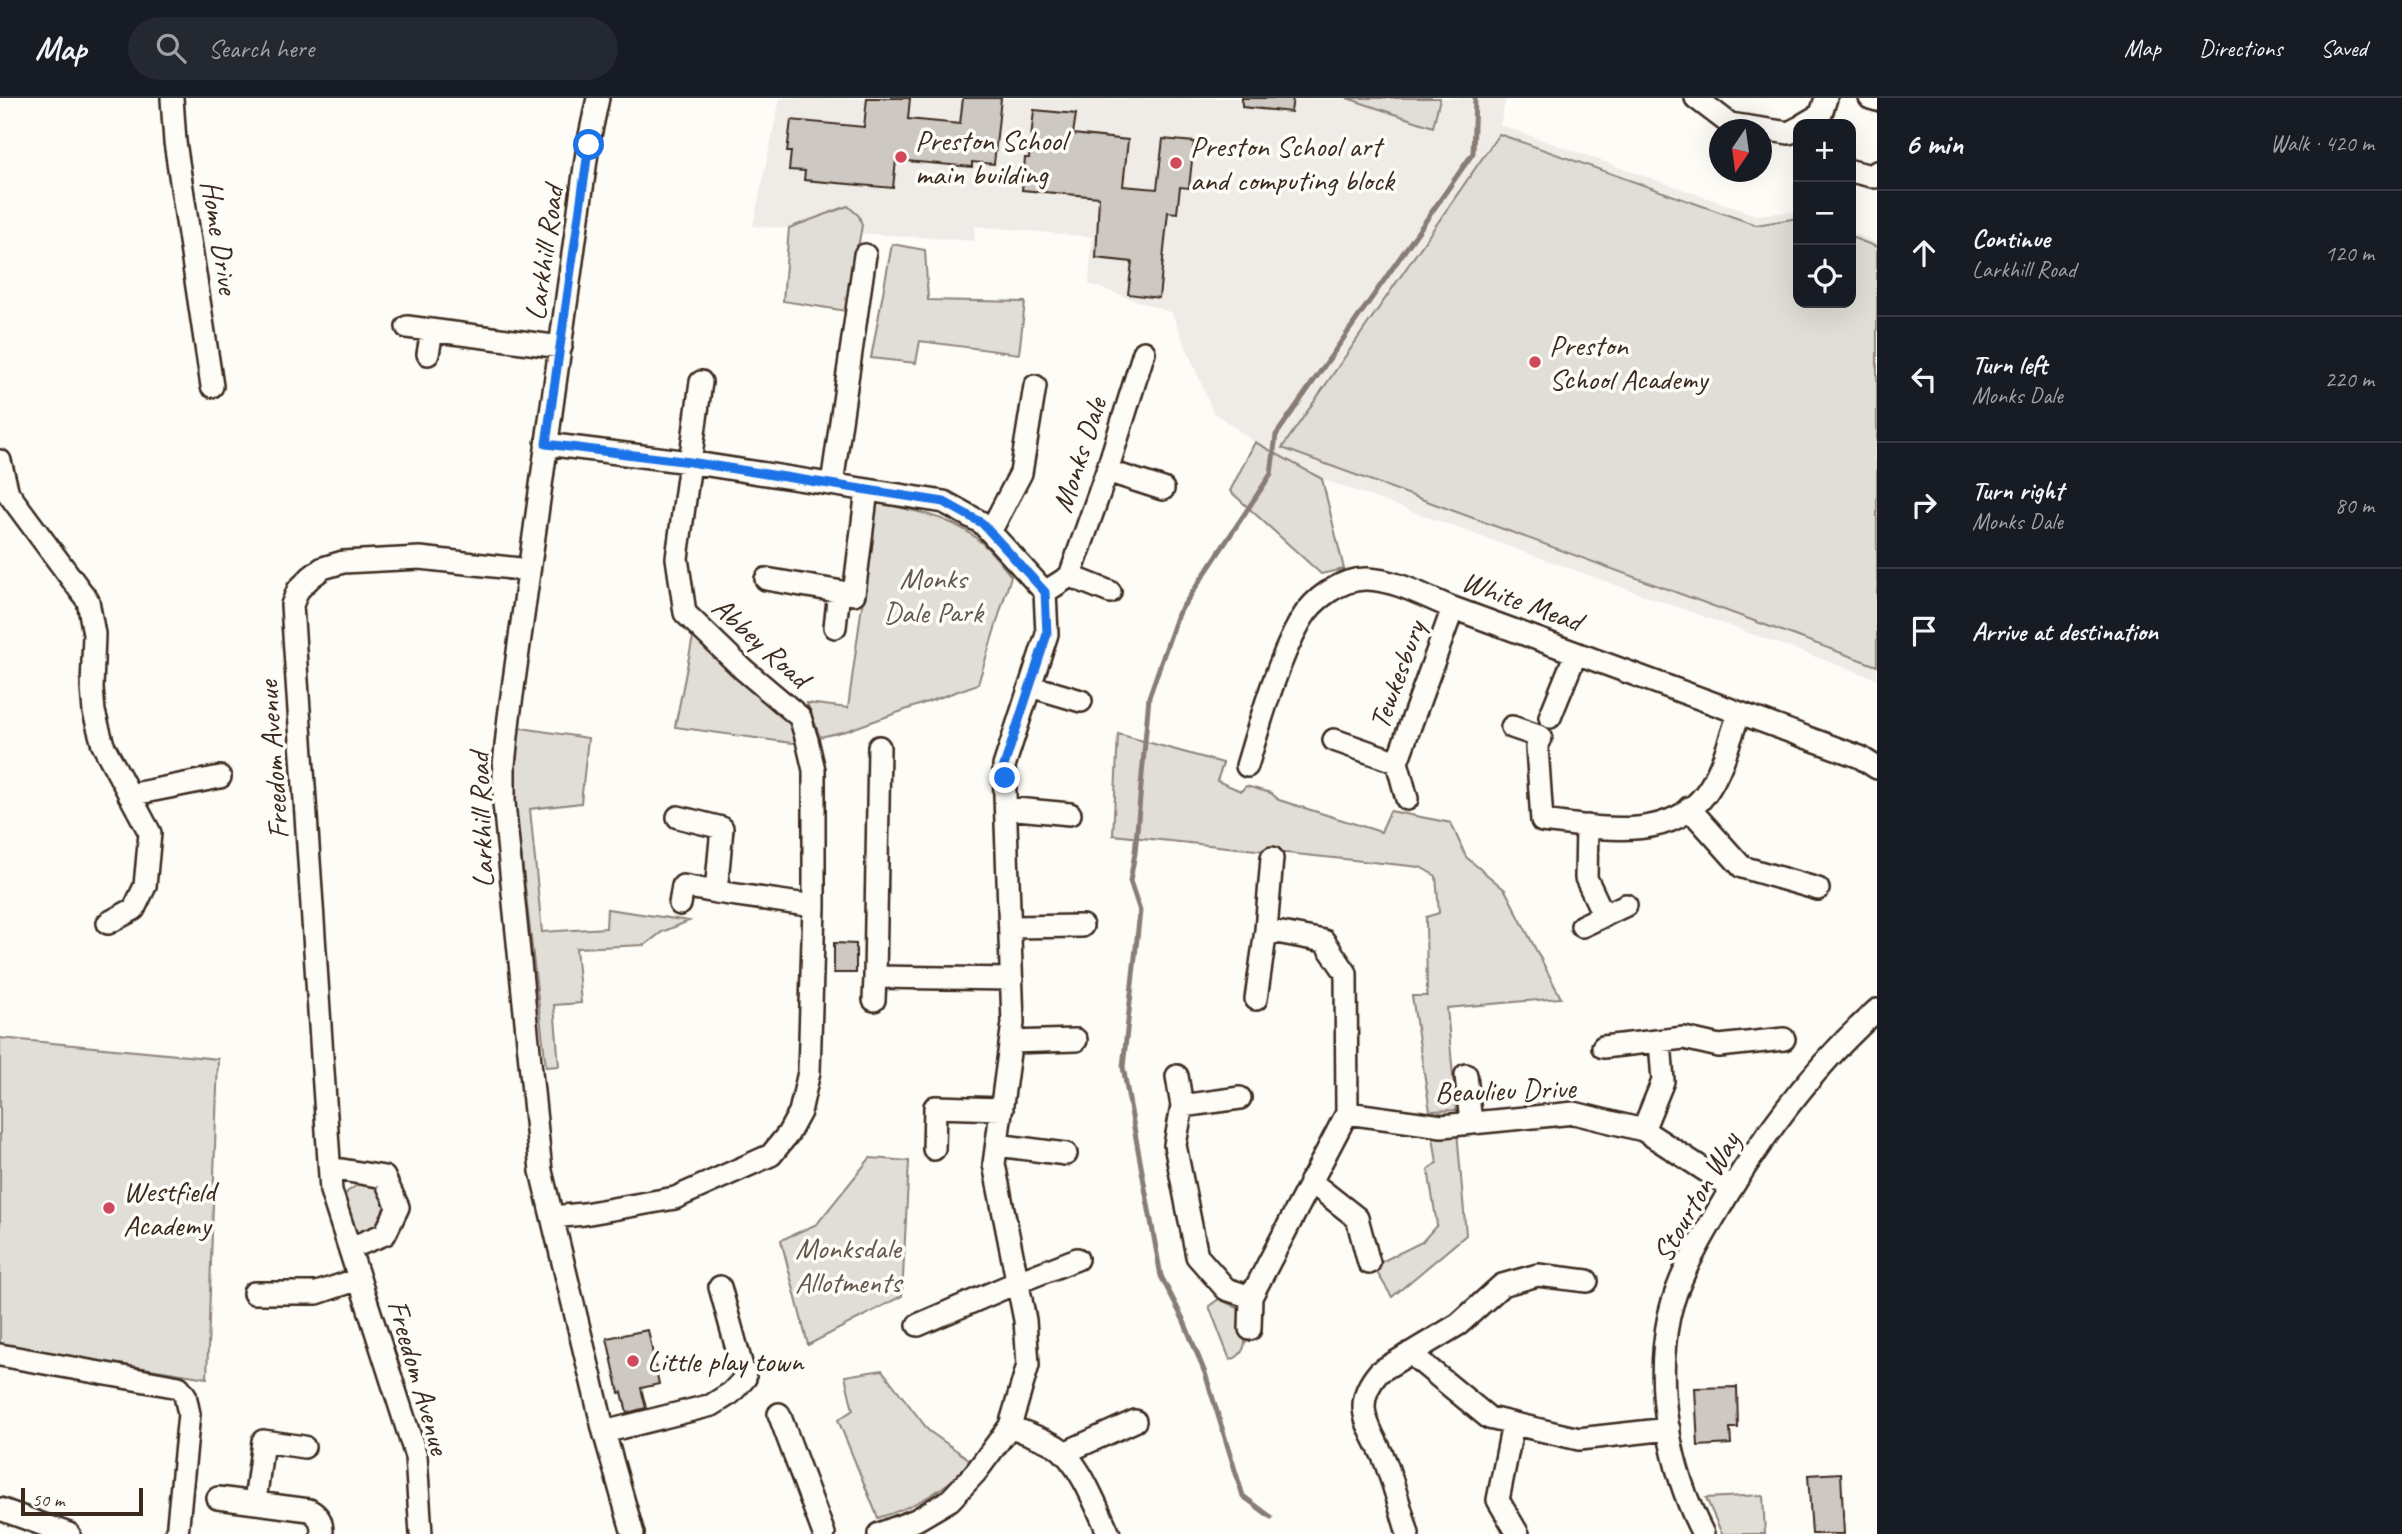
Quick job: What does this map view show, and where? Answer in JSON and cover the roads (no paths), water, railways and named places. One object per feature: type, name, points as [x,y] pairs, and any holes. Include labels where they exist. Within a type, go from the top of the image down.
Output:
[{"type":"street","name":"Home Drive","points":[[172,98],[175,142],[212,386]]},
{"type":"street","name":"Larkhill Road","points":[[598,98],[546,444],[508,726],[504,803],[541,1171],[604,1432],[634,1534]]},
{"type":"street","points":[[1696,98],[1730,124],[1788,133],[1793,130]]},
{"type":"street","points":[[1812,119],[1821,114],[1826,98]]},
{"type":"street","points":[[1870,98],[1877,100]]},
{"type":"street","points":[[1856,172],[1875,177],[1877,172]]},
{"type":"street","points":[[832,484],[865,256]]},
{"type":"street","points":[[407,327],[561,348]]},
{"type":"street","points":[[428,354],[432,331]]},
{"type":"street","name":"Monks Dale","points":[[1070,576],[1107,471],[1144,352]]},
{"type":"street","points":[[690,462],[701,382]]},
{"type":"street","points":[[990,532],[1021,473],[1035,386]]},
{"type":"street","points":[[546,444],[690,462],[944,502],[982,523],[1045,592],[1047,634],[1004,766],[1013,1023],[994,1164],[1025,1320],[1028,1365],[1010,1426],[976,1472],[950,1500],[916,1520],[879,1534]]},
{"type":"street","points":[[0,462],[8,493],[88,601],[94,634],[94,712],[103,745],[150,832],[145,886],[134,909],[108,923]]},
{"type":"street","name":"Abbey Road","points":[[552,1217],[674,1198],[771,1155],[788,1134],[800,1112],[808,1072],[814,906],[814,770],[800,717],[743,669],[685,613],[677,558],[690,462]]},
{"type":"street","points":[[1107,471],[1163,489]]},
{"type":"street","points":[[765,579],[854,594],[867,490]]},
{"type":"street","name":"Freedom Avenue","points":[[421,1534],[416,1456],[331,1191],[292,605],[298,590],[311,577],[323,568],[343,562],[420,558],[529,570]]},
{"type":"street","points":[[1045,592],[1070,576],[1110,592]]},
{"type":"street","name":"White Mead","points":[[1247,766],[1271,691],[1302,618],[1319,599],[1344,583],[1364,579],[1387,582],[1860,757],[1877,768]]},
{"type":"street","points":[[835,627],[839,592]]},
{"type":"street","name":"Tewkesbury","points":[[1408,799],[1398,762],[1453,608]]},
{"type":"street","points":[[1576,653],[1537,747],[1542,821],[1619,829],[1646,828],[1676,819],[1705,794],[1722,760],[1739,713]]},
{"type":"street","points":[[1030,686],[1081,701]]},
{"type":"street","points":[[1512,727],[1545,727]]},
{"type":"street","name":"Tewkesbury","points":[[1334,740],[1398,762]]},
{"type":"street","points":[[874,1000],[879,747]]},
{"type":"street","points":[[130,794],[220,777]]},
{"type":"street","points":[[1006,808],[1070,814]]},
{"type":"street","points":[[1689,808],[1742,867],[1818,889]]},
{"type":"street","points":[[678,817],[722,828],[716,892]]},
{"type":"street","points":[[1587,826],[1586,878],[1604,916]]},
{"type":"street","points":[[1256,999],[1266,930],[1272,858]]},
{"type":"street","points":[[681,895],[716,892],[814,906]]},
{"type":"street","points":[[1582,926],[1626,905]]},
{"type":"street","points":[[1010,927],[1082,926]]},
{"type":"street","points":[[1250,1329],[1251,1297],[1347,1113],[1346,973],[1324,942],[1266,930]]},
{"type":"street","points":[[875,976],[1012,979]]},
{"type":"street","name":"Stourton Way","points":[[1703,1534],[1679,1476],[1669,1429],[1664,1359],[1669,1317],[1679,1283],[1731,1187],[1772,1128],[1828,1059],[1877,1010]]},
{"type":"street","points":[[1603,1047],[1684,1038],[1719,1046],[1784,1039]]},
{"type":"street","points":[[1011,1042],[1076,1040]]},
{"type":"street","points":[[1643,1130],[1663,1081],[1660,1041]]},
{"type":"street","points":[[1466,1075],[1471,1123]]},
{"type":"street","points":[[1177,1076],[1182,1106],[1175,1145],[1197,1256],[1226,1289],[1251,1297]]},
{"type":"street","points":[[1182,1106],[1240,1098]]},
{"type":"street","points":[[934,1149],[935,1107],[1002,1110]]},
{"type":"street","name":"Beaulieu Drive","points":[[1347,1113],[1442,1126],[1574,1113],[1643,1130],[1731,1187]]},
{"type":"street","points":[[997,1145],[1066,1154]]},
{"type":"street","points":[[330,1168],[384,1177],[398,1207],[385,1234],[349,1248]]},
{"type":"street","points":[[1310,1181],[1357,1218],[1369,1263]]},
{"type":"street","points":[[918,1325],[1077,1259]]},
{"type":"street","points":[[1408,1534],[1384,1459],[1367,1429],[1364,1407],[1369,1383],[1379,1372],[1459,1324],[1502,1285],[1538,1275],[1587,1281]]},
{"type":"street","name":"Freedom Avenue","points":[[254,1293],[317,1293],[359,1279]]},
{"type":"street","points":[[604,1432],[712,1405],[731,1393],[745,1378],[720,1286]]},
{"type":"street","points":[[1410,1353],[1489,1418],[1579,1439],[1669,1429]]},
{"type":"street","points":[[0,1354],[179,1387],[185,1395],[189,1414],[177,1534]]},
{"type":"street","points":[[779,1414],[824,1534]]},
{"type":"street","points":[[1064,1453],[1135,1421]]},
{"type":"street","points":[[1513,1424],[1498,1500],[1518,1534]]},
{"type":"street","points":[[1010,1426],[1046,1441],[1064,1453],[1074,1465],[1108,1533]]},
{"type":"street","points":[[255,1502],[254,1440],[304,1447]]},
{"type":"street","points":[[218,1498],[309,1510],[317,1514],[322,1524],[322,1534]]},
{"type":"street","points":[[0,1509],[69,1534]]},
{"type":"waterway","points":[[1271,1517],[1243,1496],[1205,1373],[1183,1319],[1161,1276],[1123,1067],[1140,911],[1130,881],[1149,697],[1178,614],[1271,474],[1276,435],[1473,153],[1475,98]]},
{"type":"place","name":"Preston School main building","points":[[901,157]]},
{"type":"place","name":"Preston School art and computing block","points":[[1176,163]]},
{"type":"place","name":"Preston School Academy","points":[[1535,362]]},
{"type":"place","name":"Westfield Academy","points":[[109,1208]]},
{"type":"place","name":"Little play town","points":[[633,1361]]},
{"type":"park label","name":"Monks Dale Park","points":[[933,595]]},
{"type":"park label","name":"Monksdale Allotments","points":[[848,1265]]}]
